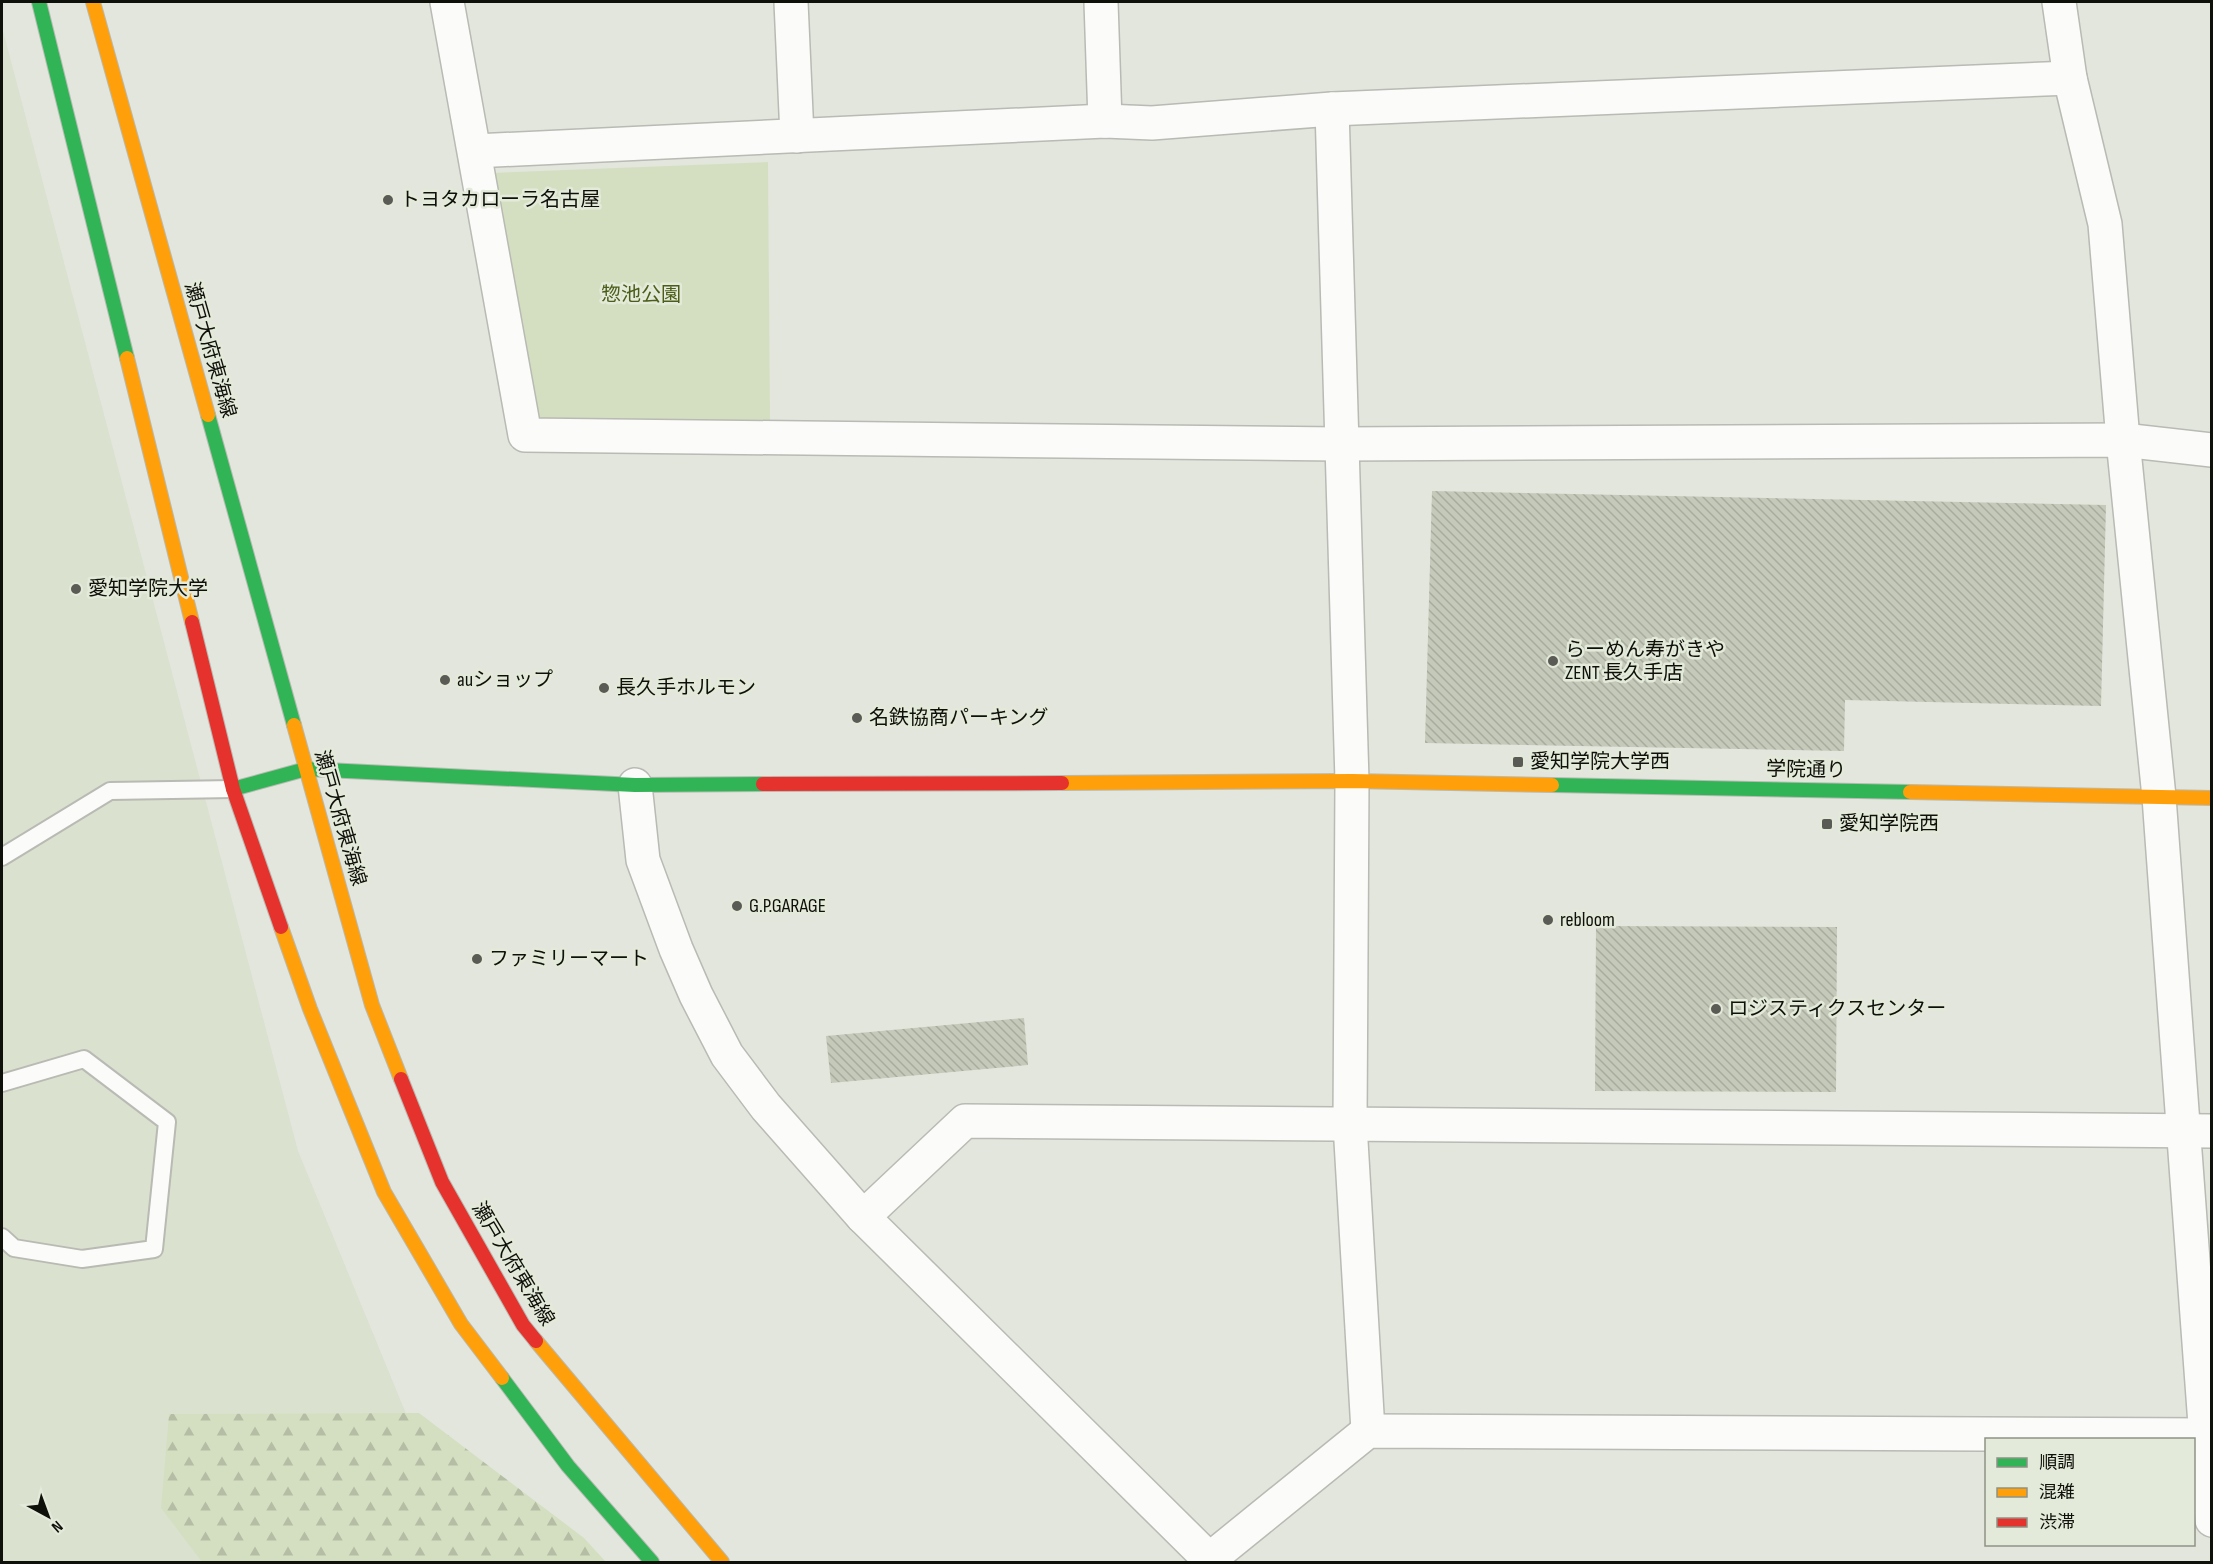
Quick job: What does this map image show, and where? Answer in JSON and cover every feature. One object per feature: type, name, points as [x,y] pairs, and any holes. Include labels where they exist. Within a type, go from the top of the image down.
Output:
[{"type":"main road","points":[[39,2],[234,789],[310,1010],[384,1192],[461,1324],[568,1466],[652,1563]]},
{"type":"main road","name":"瀬戸大府東海線","points":[[93,2],[372,1005],[442,1182],[524,1325],[722,1563]]},
{"type":"main road","name":"学院通り","points":[[234,789],[306,769],[635,785],[1401,781],[2211,798]]},
{"type":"street","points":[[447,2],[525,435],[1340,444],[2123,440],[2211,450]]},
{"type":"street","points":[[791,2],[797,136]]},
{"type":"street","points":[[1101,2],[1105,121]]},
{"type":"street","points":[[2059,2],[2070,78],[2105,224],[2123,440],[2159,797],[2197,1131],[2211,1520]]},
{"type":"street","points":[[475,151],[1105,121],[1152,123],[1332,108],[2070,78]]},
{"type":"street","points":[[1332,108],[1340,444],[1352,781],[1350,1124],[1368,1431]]},
{"type":"street","points":[[635,785],[643,860],[676,950],[722,1045],[766,1107],[863,1217],[1211,1561],[1368,1431],[2208,1435]]},
{"type":"street","points":[[863,1217],[965,1122],[2197,1131]]},
{"type":"lane","points":[[2,856],[110,791],[234,789]]},
{"type":"lane","points":[[2,1083],[84,1059],[166,1122],[154,1250],[82,1259],[14,1248],[2,1237]]},
{"type":"shaded area","name":"愛知学院大学","points":[[2,27],[298,1151],[467,1562],[2,1562]]},
{"type":"green space","name":"惣池公園","points":[[768,162],[770,420],[534,425],[490,173]]},
{"type":"green space","points":[[419,1413],[584,1538],[606,1562],[202,1562],[161,1508],[169,1414]]},
{"type":"building","points":[[1432,491],[2106,505],[2101,706],[1845,700],[1844,751],[1425,743]]},
{"type":"building","name":"ロジスティクスセンター","points":[[1596,926],[1837,927],[1836,1092],[1595,1091]]},
{"type":"building","points":[[1024,1018],[1028,1065],[831,1083],[826,1036]]},
{"type":"traffic: fast","points":[[39,2],[127,358]]},
{"type":"traffic: fast","points":[[208,415],[294,725]]},
{"type":"traffic: fast","points":[[233,789],[306,769],[635,785],[763,784]]},
{"type":"traffic: fast","points":[[1552,785],[1910,792]]},
{"type":"traffic: fast","points":[[502,1378],[568,1466],[652,1562]]},
{"type":"traffic: slow","points":[[93,2],[208,415]]},
{"type":"traffic: slow","points":[[127,358],[192,622]]},
{"type":"traffic: slow","points":[[294,725],[372,1005],[401,1079]]},
{"type":"traffic: slow","points":[[1062,783],[1352,781],[1552,785]]},
{"type":"traffic: slow","points":[[1910,792],[2212,798]]},
{"type":"traffic: slow","points":[[281,927],[310,1009],[384,1192],[461,1324],[502,1378]]},
{"type":"traffic: slow","points":[[536,1341],[722,1562]]},
{"type":"traffic: jam","points":[[192,622],[233,789],[281,927]]},
{"type":"traffic: jam","points":[[763,784],[1062,783]]},
{"type":"traffic: jam","points":[[401,1079],[442,1182],[523,1325],[536,1341]]},
{"type":"place","name":"トヨタカローラ名古屋","points":[[388,200]]},
{"type":"place","name":"愛知学院大学","points":[[76,589]]},
{"type":"place","name":"らーめん寿がきや ZENT 長久手店","points":[[1553,661]]},
{"type":"place","name":"auショップ","points":[[445,680]]},
{"type":"place","name":"長久手ホルモン","points":[[604,688]]},
{"type":"place","name":"名鉄協商パーキング","points":[[857,718]]},
{"type":"place","name":"愛知学院大学西","points":[[1518,762]]},
{"type":"place","name":"愛知学院西","points":[[1827,824]]},
{"type":"place","name":"G.P.GARAGE","points":[[737,906]]},
{"type":"place","name":"rebloom","points":[[1548,920]]},
{"type":"place","name":"ファミリーマート","points":[[477,959]]},
{"type":"place","name":"ロジスティクスセンター","points":[[1716,1009]]}]
